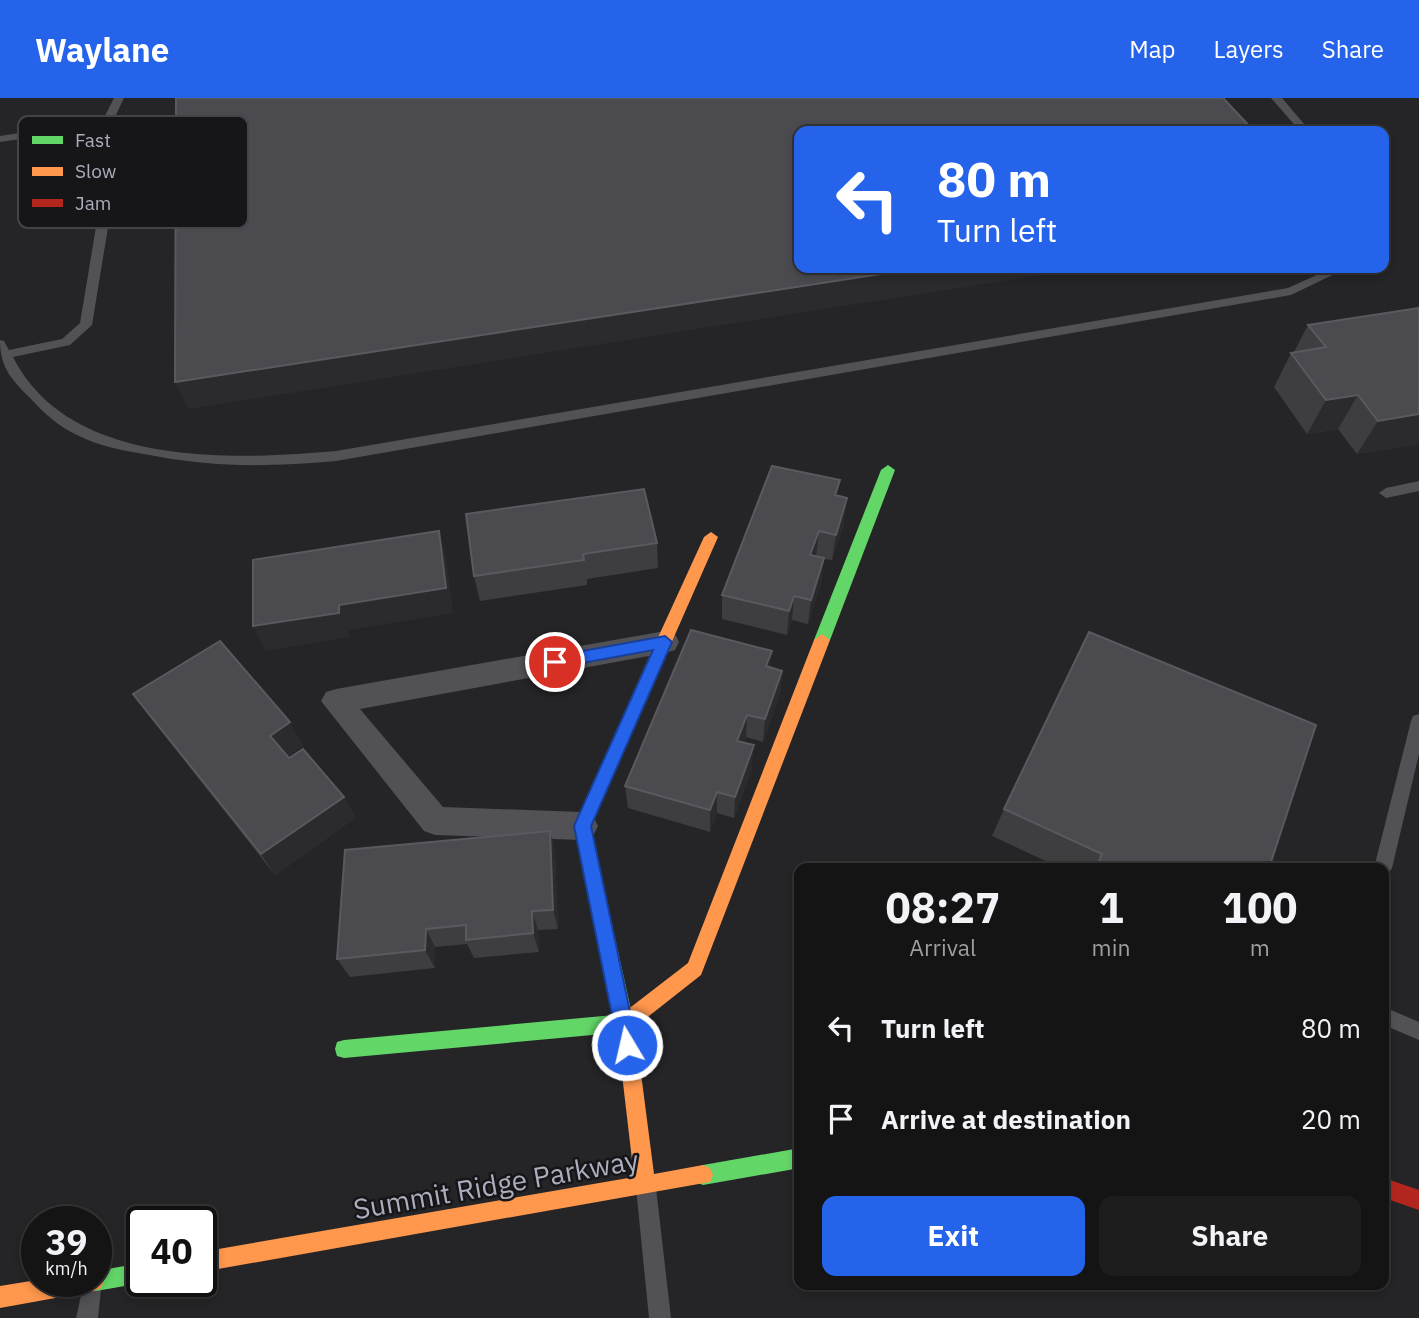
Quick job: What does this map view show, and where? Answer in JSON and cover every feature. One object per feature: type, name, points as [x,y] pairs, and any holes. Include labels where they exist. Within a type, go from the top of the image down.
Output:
[{"type":"street","points":[[344,1049],[625,1023],[695,969],[888,470]]},
{"type":"street","points":[[645,1185],[625,1023],[582,826],[711,537]]},
{"type":"street","points":[[582,826],[435,821],[336,701],[665,642]]},
{"type":"street","name":"Summit Ridge Parkway","points":[[217,1259],[794,1159]]},
{"type":"street","points":[[1389,1190],[1419,1200]]},
{"type":"street","points":[[0,1297],[21,1293]]},
{"type":"lane","points":[[110,116],[119,98]]},
{"type":"lane","points":[[1276,98],[1301,126]]},
{"type":"lane","points":[[0,139],[18,136]]},
{"type":"lane","points":[[102,228],[86,325],[66,342],[3,350],[16,376],[50,411],[81,432],[115,444],[194,459],[263,462],[336,456],[1291,291],[1331,273]]},
{"type":"lane","points":[[1386,493],[1419,486]]},
{"type":"lane","points":[[1384,863],[1414,762],[1419,722]]},
{"type":"lane","points":[[1389,1018],[1419,1031]]},
{"type":"lane","points":[[645,1185],[660,1318]]},
{"type":"lane","points":[[87,1318],[91,1297]]},
{"type":"shaded area","points":[[0,98],[1419,98],[1419,1318],[0,1318]]},
{"type":"building","points":[[176,98],[1223,98],[1249,126],[794,126],[794,273],[887,273],[175,382],[176,228],[248,228],[248,116],[176,116]]},
{"type":"building","points":[[1419,308],[1419,414],[1378,421],[1358,395],[1326,400],[1291,353],[1326,347],[1308,325]]},
{"type":"building","points":[[772,466],[840,480],[835,495],[847,498],[836,535],[819,531],[810,555],[824,558],[811,600],[794,596],[789,611],[722,595]]},
{"type":"building","points":[[644,489],[657,543],[583,554],[584,560],[474,576],[466,514]]},
{"type":"building","points":[[439,531],[446,588],[339,605],[339,613],[253,626],[253,560]]},
{"type":"building","points":[[691,630],[772,651],[766,666],[782,671],[765,719],[747,715],[737,741],[754,745],[735,797],[717,792],[710,810],[625,786]]},
{"type":"building","points":[[1089,632],[1316,725],[1271,863],[1098,863],[1102,854],[1004,809]]},
{"type":"building","points":[[220,641],[290,722],[270,736],[289,758],[303,749],[344,797],[261,854],[133,694]]},
{"type":"building","points":[[550,831],[553,910],[532,911],[533,933],[466,940],[466,925],[426,929],[425,950],[337,959],[345,850]]},
{"type":"traffic: fast","points":[[822,640],[888,470]]},
{"type":"traffic: fast","points":[[344,1049],[625,1023],[582,826],[658,655]]},
{"type":"traffic: fast","points":[[703,1175],[794,1159]]},
{"type":"traffic: fast","points":[[112,1278],[126,1276]]},
{"type":"traffic: slow","points":[[658,655],[711,537]]},
{"type":"traffic: slow","points":[[645,1185],[625,1023],[695,969],[822,640]]},
{"type":"traffic: slow","points":[[217,1259],[703,1175]]},
{"type":"traffic: slow","points":[[0,1297],[21,1293]]},
{"type":"traffic: jam","points":[[1389,1190],[1419,1200]]},
{"type":"route","points":[[555,662],[665,642],[582,826],[625,1023],[627,1045]]}]
